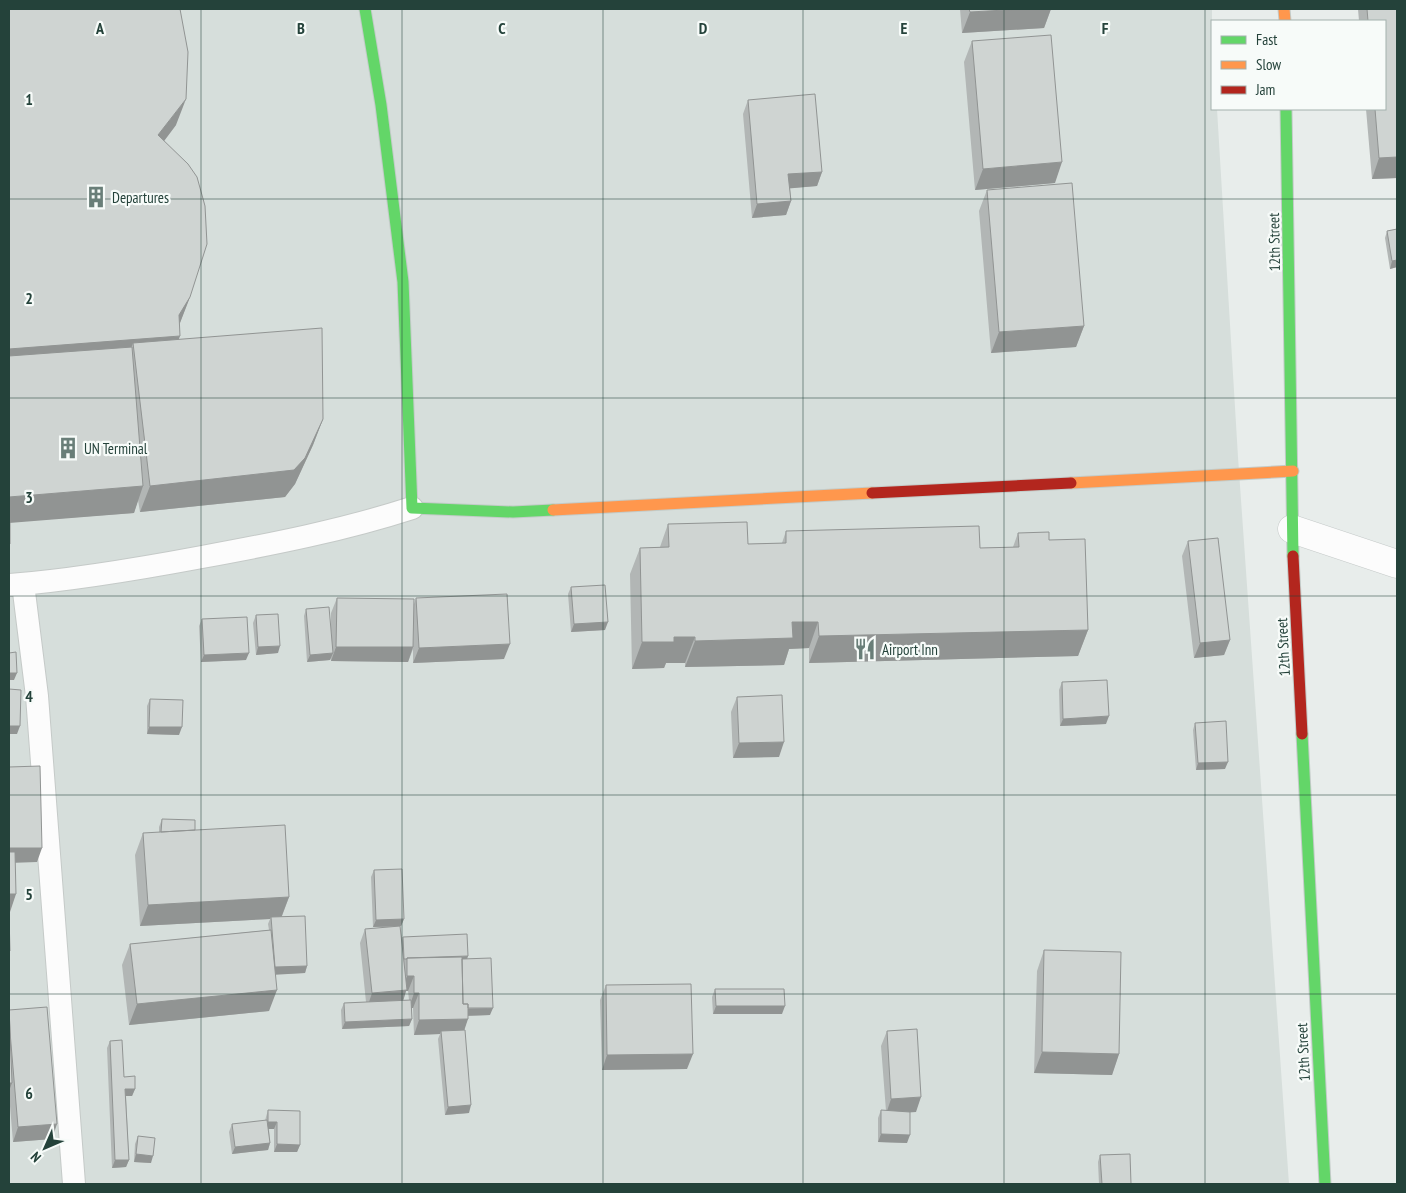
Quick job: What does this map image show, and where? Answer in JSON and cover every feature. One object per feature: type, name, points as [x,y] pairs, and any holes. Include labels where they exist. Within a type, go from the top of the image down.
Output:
[{"type":"street","points":[[365,9],[381,104],[403,282],[412,508],[513,512],[1294,471]]},
{"type":"street","name":"12th Street","points":[[1286,110],[1294,471],[1292,529],[1325,1184]]},
{"type":"street","points":[[1292,529],[1397,564]]},
{"type":"lane","points":[[74,1184],[37,696],[16,584],[137,569],[245,549],[366,523],[412,508]]},
{"type":"shaded area","points":[[9,9],[1212,9],[1211,110],[1217,110],[1238,457],[1289,1184],[9,1184]]},
{"type":"building","name":"Departures","points":[[9,9],[180,9],[188,52],[186,99],[158,135],[188,164],[197,177],[205,206],[207,244],[190,297],[179,315],[180,336],[9,349]]},
{"type":"building","points":[[969,9],[1023,9],[970,12]]},
{"type":"building","points":[[1367,9],[1397,9],[1397,157],[1379,158],[1375,110],[1386,110],[1386,20],[1368,20]]},
{"type":"building","points":[[1051,35],[1062,162],[983,169],[972,41]]},
{"type":"building","points":[[815,94],[822,172],[788,174],[791,201],[757,204],[748,100]]},
{"type":"building","points":[[1072,183],[1084,326],[999,332],[987,190]]},
{"type":"building","points":[[1397,229],[1397,260],[1392,261],[1387,231]]},
{"type":"building","points":[[322,328],[323,419],[305,458],[294,470],[150,486],[133,343]]},
{"type":"building","name":"UN Terminal","points":[[132,347],[143,486],[9,497],[9,356]]},
{"type":"building","points":[[10,518],[10,544],[9,544]]},
{"type":"building","points":[[747,522],[748,544],[786,543],[786,531],[979,526],[980,548],[1019,547],[1018,533],[1049,532],[1049,540],[1085,539],[1088,630],[819,636],[818,622],[792,622],[793,638],[695,641],[695,637],[674,637],[674,642],[642,642],[640,548],[669,547],[668,524]]},
{"type":"building","points":[[1218,538],[1230,640],[1200,643],[1188,541]]},
{"type":"building","points":[[605,585],[608,622],[574,624],[571,587]]},
{"type":"building","points":[[507,594],[510,644],[419,648],[416,598]]},
{"type":"building","points":[[337,598],[414,599],[413,647],[336,647]]},
{"type":"building","points":[[329,607],[333,653],[310,655],[306,609]]},
{"type":"building","points":[[278,614],[280,646],[258,647],[256,615]]},
{"type":"building","points":[[247,617],[249,653],[204,655],[202,619]]},
{"type":"building","points":[[16,652],[17,673],[9,673],[9,653]]},
{"type":"building","points":[[1107,680],[1109,716],[1063,719],[1062,682]]},
{"type":"building","points":[[9,689],[21,690],[20,726],[9,726]]},
{"type":"building","points":[[782,695],[784,742],[739,743],[737,697]]},
{"type":"building","points":[[150,699],[183,700],[182,727],[149,727]]},
{"type":"building","points":[[1226,721],[1228,762],[1198,763],[1195,723]]},
{"type":"building","points":[[40,766],[42,848],[9,848],[9,767]]},
{"type":"building","points":[[162,819],[195,820],[195,830],[161,832]]},
{"type":"building","points":[[285,825],[289,897],[148,905],[143,833]]},
{"type":"building","points":[[9,852],[15,852],[16,894],[9,894]]},
{"type":"building","points":[[402,869],[404,919],[376,920],[374,870]]},
{"type":"building","points":[[9,916],[10,951],[9,951]]},
{"type":"building","points":[[305,916],[307,966],[275,967],[271,917]]},
{"type":"building","points":[[400,926],[407,990],[372,993],[365,929]]},
{"type":"building","points":[[271,930],[277,990],[137,1004],[130,944]]},
{"type":"building","points":[[467,934],[468,956],[404,959],[403,937]]},
{"type":"building","points":[[1044,950],[1121,952],[1119,1054],[1042,1052]]},
{"type":"building","points":[[462,957],[463,1004],[468,1004],[468,1019],[419,1020],[419,993],[414,993],[414,976],[407,976],[407,958]]},
{"type":"building","points":[[491,958],[493,1008],[468,1008],[468,1004],[463,1004],[462,959]]},
{"type":"building","points":[[691,984],[693,1054],[607,1055],[606,985]]},
{"type":"building","points":[[715,989],[784,989],[785,1006],[716,1006]]},
{"type":"building","points":[[411,1000],[412,1019],[345,1022],[344,1003]]},
{"type":"building","points":[[9,1006],[12,1083],[9,1083]]},
{"type":"building","points":[[47,1007],[57,1124],[18,1127],[9,1010]]},
{"type":"building","points":[[917,1029],[921,1097],[891,1099],[887,1031]]},
{"type":"building","points":[[465,1030],[471,1105],[448,1107],[441,1031]]},
{"type":"building","points":[[122,1040],[124,1077],[135,1076],[135,1089],[125,1089],[129,1160],[115,1160],[110,1041]]},
{"type":"building","points":[[268,1110],[300,1111],[300,1145],[277,1144],[277,1122],[268,1122]]},
{"type":"building","points":[[881,1110],[910,1112],[910,1135],[881,1134]]},
{"type":"building","points":[[267,1120],[270,1143],[235,1147],[232,1124]]},
{"type":"building","points":[[138,1136],[155,1138],[153,1156],[136,1154]]},
{"type":"building","points":[[1130,1154],[1131,1184],[1102,1184],[1100,1155]]},
{"type":"traffic: fast","points":[[365,9],[381,105],[403,282],[412,508],[513,512],[553,510]]},
{"type":"traffic: fast","points":[[1286,110],[1293,556]]},
{"type":"traffic: fast","points":[[1302,734],[1325,1184]]},
{"type":"traffic: slow","points":[[1284,9],[1285,20]]},
{"type":"traffic: slow","points":[[1071,483],[1293,471]]},
{"type":"traffic: slow","points":[[553,510],[872,493]]},
{"type":"traffic: jam","points":[[872,493],[1071,483]]},
{"type":"traffic: jam","points":[[1293,556],[1302,734]]},
{"type":"place","name":"Departures","points":[[96,197]]},
{"type":"place","name":"UN Terminal","points":[[68,448]]},
{"type":"place","name":"Airport Inn","points":[[865,649]]}]
